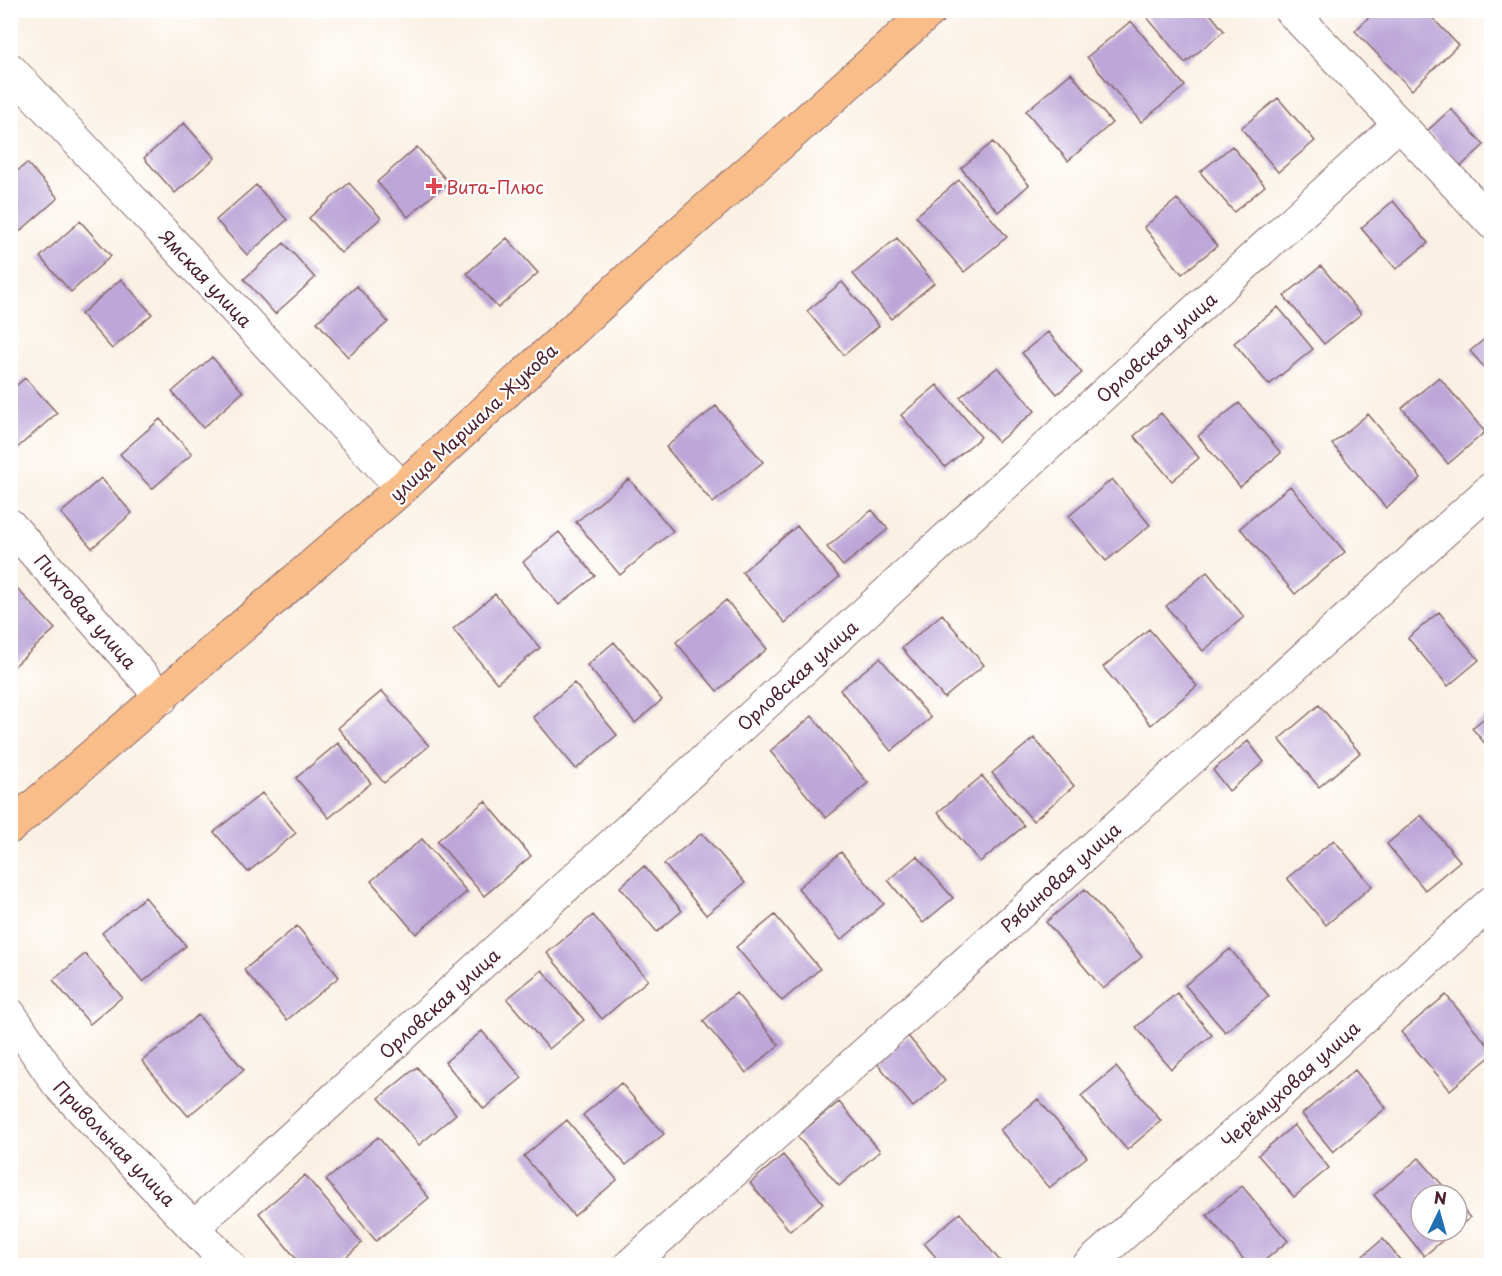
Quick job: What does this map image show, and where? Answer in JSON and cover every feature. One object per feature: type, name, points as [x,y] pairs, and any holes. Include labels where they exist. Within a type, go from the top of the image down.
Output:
[{"type":"main road","name":"улица Маршала Жукова","points":[[10,827],[162,698],[402,488],[630,277],[931,10]]},
{"type":"street","points":[[1290,10],[1491,223]]},
{"type":"street","name":"Ямская улица","points":[[10,69],[402,488]]},
{"type":"street","name":"Орловская улица","points":[[195,1226],[1399,124]]},
{"type":"street","name":"Рябиновая улица","points":[[629,1266],[1491,488]]},
{"type":"street","name":"Пихтовая улица","points":[[10,525],[162,698]]},
{"type":"street","name":"Черёмуховая улица","points":[[1088,1266],[1491,902]]},
{"type":"street","name":"Привольная улица","points":[[10,1014],[57,1083],[195,1226],[230,1266]]},
{"type":"building","points":[[1001,10],[1013,10],[1007,17]]},
{"type":"building","points":[[1141,10],[1207,10],[1224,31],[1185,63]]},
{"type":"building","points":[[1376,10],[1425,10],[1458,45],[1412,90],[1355,31]]},
{"type":"building","points":[[1131,21],[1185,86],[1141,122],[1087,57]]},
{"type":"building","points":[[1071,73],[1112,123],[1068,161],[1026,111]]},
{"type":"building","points":[[1278,98],[1315,141],[1278,172],[1241,128]]},
{"type":"building","points":[[1451,109],[1484,145],[1460,167],[1427,131]]},
{"type":"building","points":[[184,123],[215,158],[175,193],[144,158]]},
{"type":"building","points":[[993,142],[1029,185],[998,212],[961,168]]},
{"type":"building","points":[[1232,146],[1265,186],[1234,212],[1200,172]]},
{"type":"building","points":[[417,147],[448,182],[408,217],[377,182]]},
{"type":"building","points":[[27,163],[58,198],[18,233],[10,225],[10,177]]},
{"type":"building","points":[[959,180],[1007,237],[964,272],[916,216]]},
{"type":"building","points":[[349,183],[381,218],[341,253],[309,218]]},
{"type":"building","points":[[256,185],[287,220],[247,255],[216,220]]},
{"type":"building","points":[[1177,199],[1217,246],[1182,274],[1144,227]]},
{"type":"building","points":[[1393,201],[1428,243],[1396,269],[1361,228]]},
{"type":"building","points":[[80,221],[111,256],[71,292],[40,257]]},
{"type":"building","points":[[507,238],[538,273],[498,308],[467,273]]},
{"type":"building","points":[[897,238],[934,283],[891,319],[853,274]]},
{"type":"building","points":[[284,243],[315,278],[275,314],[244,279]]},
{"type":"building","points":[[1321,266],[1361,314],[1324,344],[1284,296]]},
{"type":"building","points":[[121,279],[152,314],[112,349],[81,314]]},
{"type":"building","points":[[842,282],[879,326],[844,355],[807,311]]},
{"type":"building","points":[[357,286],[388,322],[348,357],[317,322]]},
{"type":"building","points":[[1278,307],[1313,349],[1269,385],[1234,343]]},
{"type":"building","points":[[1048,332],[1082,373],[1057,394],[1022,353]]},
{"type":"building","points":[[1492,333],[1492,376],[1470,351]]},
{"type":"building","points":[[212,357],[243,392],[203,428],[172,392]]},
{"type":"building","points":[[998,367],[1035,411],[998,442],[960,397]]},
{"type":"building","points":[[1439,377],[1485,432],[1448,464],[1402,408]]},
{"type":"building","points":[[25,378],[57,413],[16,449],[10,442],[10,391]]},
{"type":"building","points":[[937,385],[981,437],[945,467],[901,415]]},
{"type":"building","points":[[1239,403],[1281,453],[1240,487],[1198,436]]},
{"type":"building","points":[[716,406],[763,462],[713,503],[666,447]]},
{"type":"building","points":[[1161,413],[1199,458],[1172,481],[1134,436]]},
{"type":"building","points":[[1368,414],[1421,478],[1386,508],[1332,444]]},
{"type":"building","points":[[160,419],[192,454],[152,489],[120,454]]},
{"type":"building","points":[[101,478],[132,513],[92,548],[61,513]]},
{"type":"building","points":[[629,479],[673,531],[620,575],[576,522]]},
{"type":"building","points":[[1112,479],[1150,525],[1106,561],[1069,516]]},
{"type":"building","points":[[1290,486],[1345,552],[1295,594],[1240,528]]},
{"type":"building","points":[[872,510],[888,529],[843,566],[827,547]]},
{"type":"building","points":[[797,526],[839,577],[785,623],[742,572]]},
{"type":"building","points":[[559,532],[595,576],[559,605],[523,562]]},
{"type":"building","points":[[1207,572],[1244,617],[1203,651],[1166,606]]},
{"type":"building","points":[[10,581],[55,629],[10,670]]},
{"type":"building","points":[[495,594],[540,648],[497,683],[453,629]]},
{"type":"building","points":[[726,600],[767,649],[717,691],[676,642]]},
{"type":"building","points":[[1439,612],[1479,660],[1448,686],[1408,638]]},
{"type":"building","points":[[942,614],[984,665],[944,698],[902,648]]},
{"type":"building","points":[[1149,629],[1197,686],[1151,725],[1103,667]]},
{"type":"building","points":[[614,642],[662,700],[635,723],[587,665]]},
{"type":"building","points":[[880,658],[931,718],[891,751],[840,690]]},
{"type":"building","points":[[574,683],[617,735],[576,769],[533,717]]},
{"type":"building","points":[[382,691],[429,746],[384,783],[338,728]]},
{"type":"building","points":[[1319,705],[1360,753],[1319,787],[1279,739]]},
{"type":"building","points":[[1492,712],[1492,752],[1472,728]]},
{"type":"building","points":[[812,716],[868,783],[826,818],[770,751]]},
{"type":"building","points":[[1034,738],[1074,786],[1033,821],[992,773]]},
{"type":"building","points":[[1248,741],[1264,762],[1229,791],[1213,770]]},
{"type":"building","points":[[338,743],[371,783],[329,818],[296,778]]},
{"type":"building","points":[[982,776],[1024,826],[980,862],[938,812]]},
{"type":"building","points":[[262,793],[296,833],[248,872],[214,832]]},
{"type":"building","points":[[485,801],[531,856],[484,896],[437,841]]},
{"type":"building","points":[[1421,815],[1460,861],[1425,890],[1387,844]]},
{"type":"building","points":[[702,833],[745,883],[706,915],[664,864]]},
{"type":"building","points":[[422,839],[467,892],[416,934],[371,881]]},
{"type":"building","points":[[1334,840],[1372,886],[1326,925],[1287,878]]},
{"type":"building","points":[[841,852],[884,904],[841,940],[798,888]]},
{"type":"building","points":[[917,856],[953,898],[923,923],[888,880]]},
{"type":"building","points":[[644,866],[682,911],[657,932],[620,887]]},
{"type":"building","points":[[1085,889],[1142,957],[1103,989],[1046,922]]},
{"type":"building","points":[[145,897],[186,946],[143,982],[102,933]]},
{"type":"building","points":[[593,915],[648,980],[602,1019],[547,953]]},
{"type":"building","points":[[775,915],[820,969],[782,1001],[736,947]]},
{"type":"building","points":[[297,926],[339,977],[287,1020],[244,970]]},
{"type":"building","points":[[1230,949],[1269,996],[1225,1032],[1185,985]]},
{"type":"building","points":[[85,954],[122,997],[90,1024],[53,980]]},
{"type":"building","points":[[542,970],[584,1020],[549,1049],[507,999]]},
{"type":"building","points":[[736,993],[779,1045],[746,1073],[703,1021]]},
{"type":"building","points":[[1177,993],[1212,1035],[1171,1069],[1136,1027]]},
{"type":"building","points":[[1446,995],[1492,1050],[1492,1055],[1450,1090],[1401,1032]]},
{"type":"building","points":[[198,1015],[244,1070],[188,1116],[142,1061]]},
{"type":"building","points":[[482,1031],[522,1078],[484,1109],[445,1062]]},
{"type":"building","points":[[908,1036],[945,1081],[913,1107],[877,1063]]},
{"type":"building","points":[[417,1067],[456,1114],[419,1145],[379,1098]]},
{"type":"building","points":[[1116,1067],[1161,1121],[1127,1150],[1081,1096]]},
{"type":"building","points":[[1355,1070],[1386,1108],[1333,1152],[1302,1114]]},
{"type":"building","points":[[621,1083],[664,1134],[626,1165],[583,1115]]},
{"type":"building","points":[[1038,1099],[1087,1157],[1049,1188],[1000,1130]]},
{"type":"building","points":[[839,1102],[880,1151],[839,1186],[797,1136]]},
{"type":"building","points":[[567,1120],[617,1180],[574,1216],[524,1156]]},
{"type":"building","points":[[1294,1125],[1329,1168],[1294,1197],[1258,1155]]},
{"type":"building","points":[[378,1137],[429,1198],[376,1241],[326,1180]]},
{"type":"building","points":[[783,1155],[823,1203],[790,1231],[750,1183]]},
{"type":"building","points":[[1419,1158],[1441,1183],[1409,1183],[1409,1238],[1374,1195]]},
{"type":"building","points":[[305,1175],[362,1243],[336,1266],[302,1266],[259,1213]]},
{"type":"building","points":[[1242,1186],[1288,1241],[1258,1266],[1249,1266],[1207,1215]]},
{"type":"building","points":[[960,1213],[1000,1261],[994,1266],[943,1266],[924,1243]]},
{"type":"building","points":[[1383,1239],[1405,1266],[1351,1266]]},
{"type":"building","points":[[1413,1243],[1440,1243],[1424,1256]]},
{"type":"place","name":"Вита-Плюс","points":[[434,186]]}]
